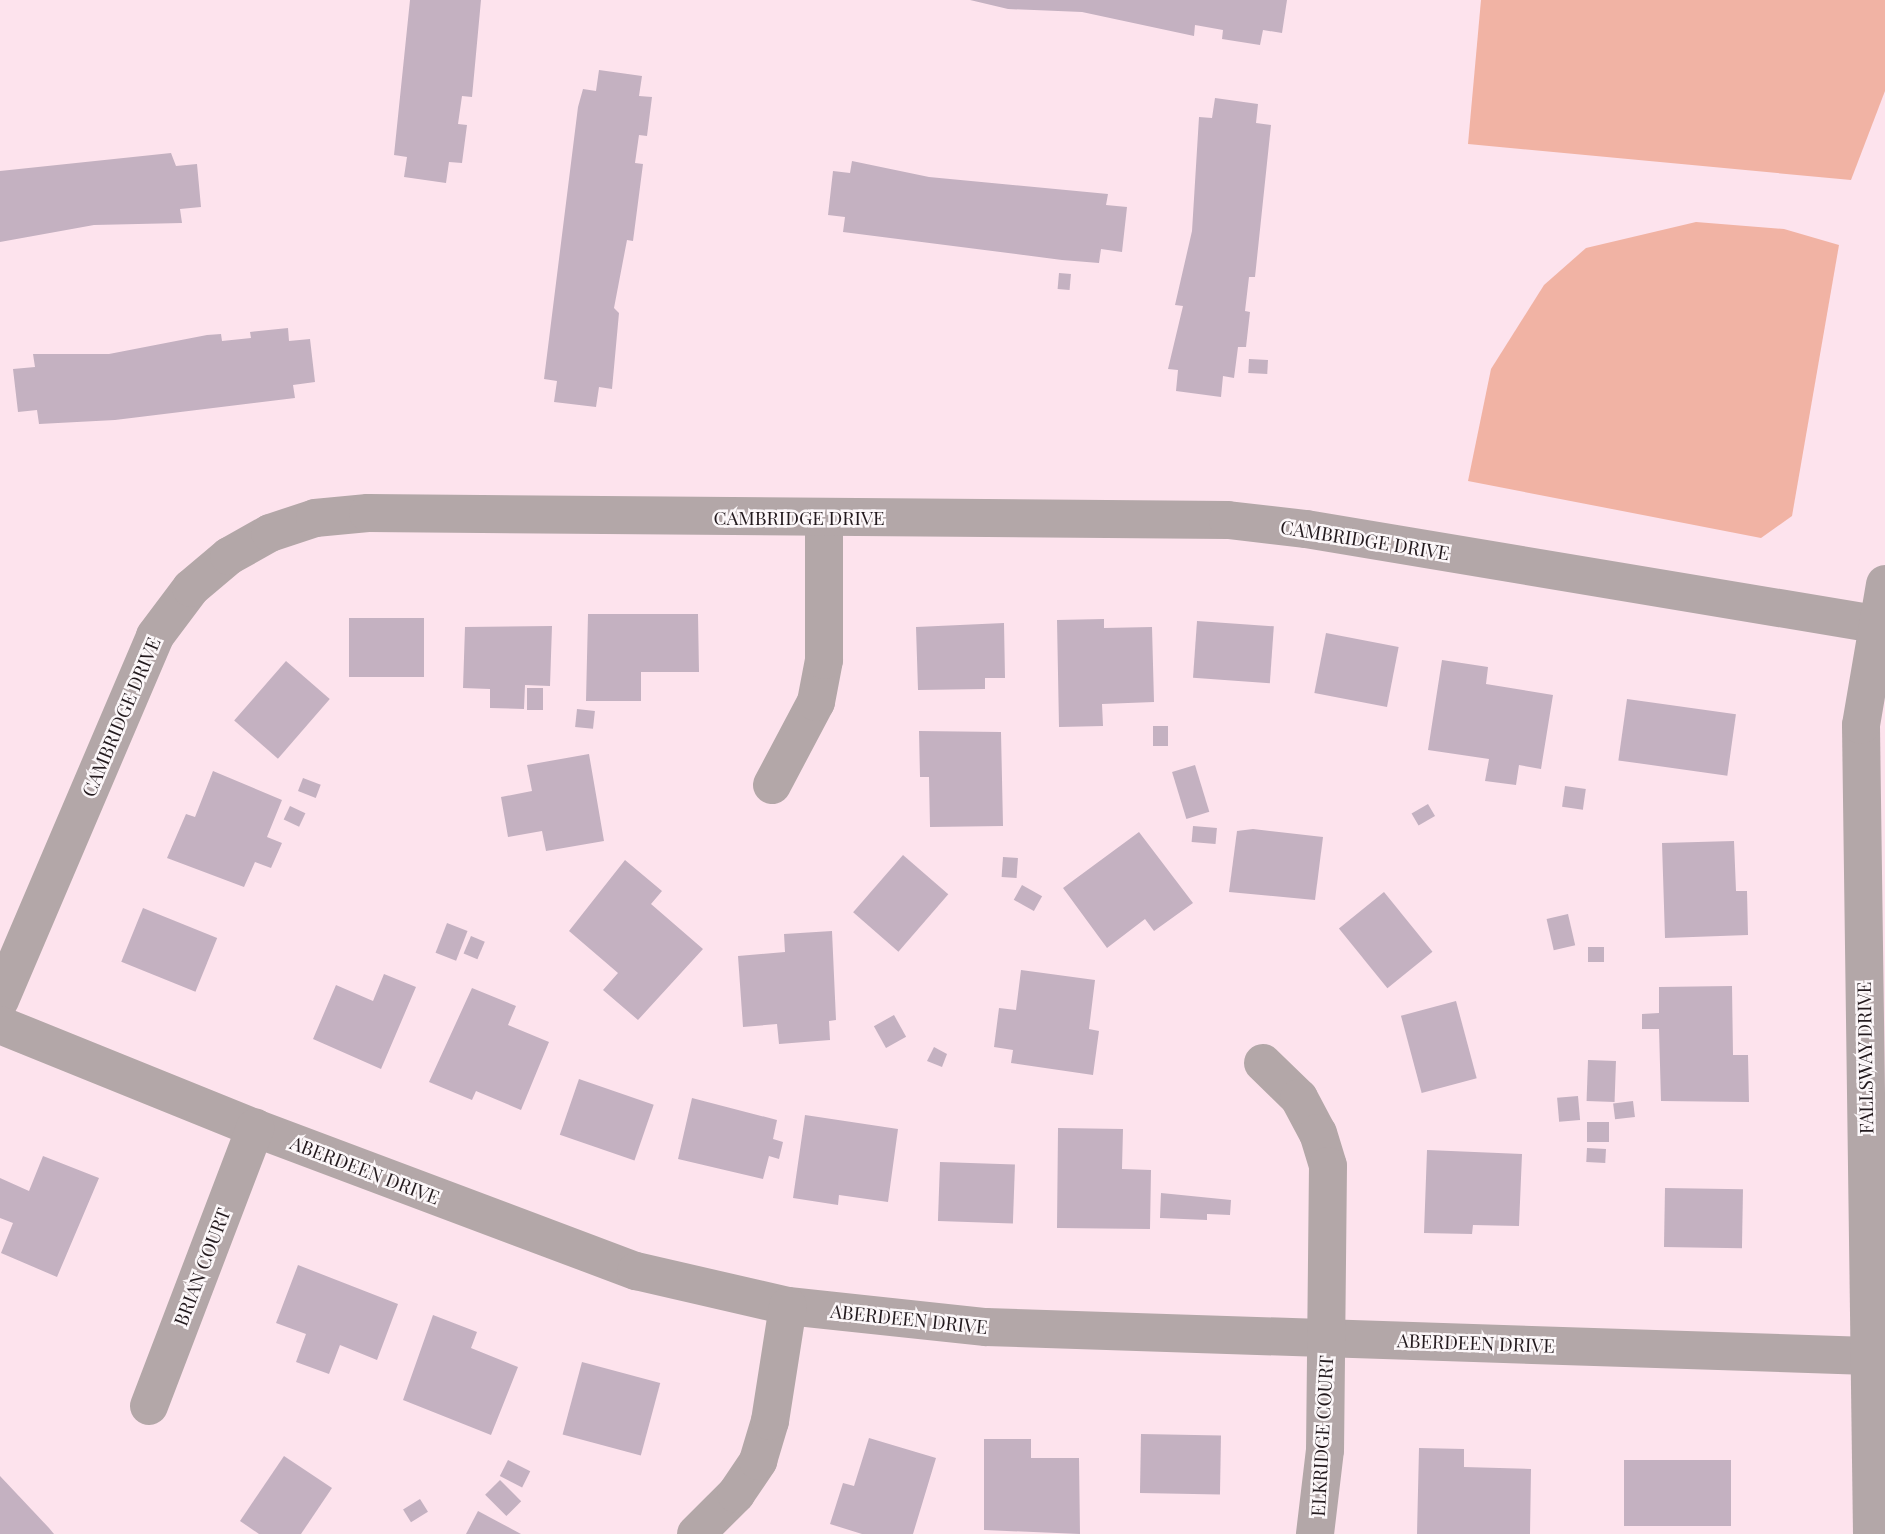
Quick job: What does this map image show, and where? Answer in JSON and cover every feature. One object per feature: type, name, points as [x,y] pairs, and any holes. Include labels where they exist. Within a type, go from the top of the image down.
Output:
[{"type":"street","name":"CAMBRIDGE DRIVE","points":[[0,1000],[155,636],[191,587],[229,556],[270,533],[315,518],[368,513],[824,519],[1228,520],[1306,528],[1875,624]]},
{"type":"street","points":[[772,785],[801,737],[818,691],[824,660],[824,519]]},
{"type":"street","name":"FALLSWAY DRIVE","points":[[1872,1534],[1861,725],[1875,624],[1885,584]]},
{"type":"street","name":"ABERDEEN DRIVE","points":[[0,1025],[256,1128],[636,1271],[788,1306],[986,1327],[1869,1356]]},
{"type":"street","name":"ELKRIDGE COURT","points":[[1263,1063],[1298,1098],[1318,1133],[1328,1166],[1325,1450],[1315,1534]]},
{"type":"street","name":"BRIAN COURT","points":[[149,1406],[256,1128]]},
{"type":"street","points":[[696,1534],[736,1494],[758,1461],[770,1422],[788,1306]]},
{"type":"shaded area","points":[[1481,0],[1885,0],[1885,91],[1851,180],[1468,144]]},
{"type":"shaded area","points":[[1696,222],[1784,229],[1839,245],[1792,516],[1761,538],[1468,481],[1491,369],[1544,285],[1586,248]]},
{"type":"building","points":[[410,0],[481,0],[472,97],[462,96],[458,124],[467,125],[462,163],[449,162],[446,183],[404,177],[407,157],[394,155]]},
{"type":"building","points":[[970,0],[1287,0],[1282,33],[1263,30],[1260,45],[1222,39],[1223,30],[1195,25],[1194,36],[1082,12],[1008,9]]},
{"type":"building","points":[[599,70],[642,76],[639,96],[652,97],[647,136],[639,135],[635,163],[643,164],[633,241],[627,240],[614,308],[619,313],[612,389],[599,387],[596,407],[554,402],[557,381],[544,379],[578,107],[583,89],[596,91]]},
{"type":"building","points":[[1215,98],[1258,104],[1256,123],[1271,125],[1255,277],[1249,277],[1245,311],[1250,312],[1246,347],[1238,347],[1234,378],[1223,376],[1221,397],[1176,391],[1178,370],[1168,369],[1183,306],[1175,305],[1192,231],[1199,117],[1212,118]]},
{"type":"building","points":[[171,153],[176,166],[197,164],[201,207],[180,209],[182,223],[94,225],[0,242],[0,171]]},
{"type":"building","points":[[852,161],[929,177],[1108,194],[1106,205],[1127,207],[1122,252],[1101,249],[1099,263],[843,232],[845,217],[828,215],[833,171],[850,173]]},
{"type":"building","points":[[1059,273],[1071,274],[1070,290],[1058,289]]},
{"type":"building","points":[[288,328],[289,341],[310,339],[315,382],[293,385],[295,398],[115,420],[39,424],[37,410],[18,412],[13,369],[35,367],[33,354],[109,354],[207,335],[221,334],[222,341],[251,338],[250,332]]},
{"type":"building","points":[[1249,359],[1268,360],[1267,374],[1248,373]]},
{"type":"building","points":[[588,614],[698,614],[699,672],[641,672],[641,701],[586,701]]},
{"type":"building","points":[[349,618],[424,618],[424,677],[349,677]]},
{"type":"building","points":[[1104,619],[1104,628],[1152,627],[1154,702],[1102,704],[1103,726],[1059,727],[1057,620]]},
{"type":"building","points":[[1197,621],[1274,626],[1270,683],[1193,678]]},
{"type":"building","points":[[1004,623],[1005,678],[985,678],[985,689],[918,690],[916,627]]},
{"type":"building","points":[[552,626],[550,686],[525,685],[524,709],[490,708],[490,689],[463,688],[465,627]]},
{"type":"building","points":[[1326,633],[1399,647],[1387,707],[1314,693]]},
{"type":"building","points":[[1442,660],[1488,667],[1486,684],[1553,695],[1541,769],[1519,765],[1516,785],[1485,781],[1489,759],[1428,750]]},
{"type":"building","points":[[286,661],[330,699],[278,759],[234,721]]},
{"type":"building","points":[[527,688],[543,688],[543,710],[527,710]]},
{"type":"building","points":[[1627,699],[1736,714],[1727,776],[1618,760]]},
{"type":"building","points":[[577,709],[595,711],[593,729],[575,727]]},
{"type":"building","points":[[1153,726],[1168,726],[1168,746],[1153,746]]},
{"type":"building","points":[[919,731],[1001,732],[1003,826],[930,827],[929,777],[920,777]]},
{"type":"building","points":[[589,754],[604,841],[546,851],[542,831],[508,837],[501,797],[532,791],[527,765]]},
{"type":"building","points":[[1195,765],[1209,812],[1186,819],[1172,772]]},
{"type":"building","points":[[213,771],[282,800],[267,837],[282,843],[271,868],[255,862],[244,887],[167,858],[186,814],[195,817]]},
{"type":"building","points":[[303,778],[321,785],[316,798],[298,791]]},
{"type":"building","points":[[1565,786],[1586,789],[1583,810],[1562,807]]},
{"type":"building","points":[[1428,804],[1435,816],[1419,826],[1412,814]]},
{"type":"building","points":[[290,806],[305,813],[299,827],[284,820]]},
{"type":"building","points":[[1193,826],[1217,828],[1216,844],[1192,842]]},
{"type":"building","points":[[1253,829],[1323,837],[1315,900],[1229,892],[1237,831]]},
{"type":"building","points":[[1139,832],[1193,903],[1154,931],[1145,919],[1107,948],[1063,888]]},
{"type":"building","points":[[1734,841],[1736,891],[1747,891],[1748,935],[1665,938],[1662,843]]},
{"type":"building","points":[[903,855],[948,894],[898,952],[853,912]]},
{"type":"building","points":[[1003,857],[1018,858],[1017,878],[1002,877]]},
{"type":"building","points":[[625,860],[662,891],[651,904],[703,949],[638,1020],[603,990],[618,973],[569,931]]},
{"type":"building","points":[[1022,885],[1042,896],[1034,911],[1014,900]]},
{"type":"building","points":[[1384,892],[1432,952],[1387,988],[1339,929]]},
{"type":"building","points":[[143,908],[217,938],[195,992],[121,962]]},
{"type":"building","points":[[1568,914],[1575,945],[1554,950],[1547,919]]},
{"type":"building","points":[[447,923],[468,931],[456,961],[436,953]]},
{"type":"building","points":[[832,931],[836,1020],[829,1021],[830,1040],[779,1044],[777,1024],[743,1027],[738,956],[785,952],[784,934]]},
{"type":"building","points":[[471,936],[485,942],[477,959],[464,953]]},
{"type":"building","points":[[1588,947],[1604,947],[1604,962],[1588,962]]},
{"type":"building","points":[[1021,970],[1095,980],[1089,1029],[1099,1031],[1093,1075],[1011,1063],[1013,1050],[994,1047],[999,1008],[1016,1010]]},
{"type":"building","points":[[384,974],[416,987],[381,1069],[313,1039],[336,985],[373,1001]]},
{"type":"building","points":[[1732,986],[1733,1055],[1748,1055],[1749,1102],[1661,1101],[1659,1029],[1642,1029],[1642,1014],[1659,1013],[1659,987]]},
{"type":"building","points":[[472,988],[516,1006],[508,1025],[549,1042],[521,1110],[476,1091],[472,1100],[429,1082]]},
{"type":"building","points":[[1456,1001],[1477,1078],[1422,1093],[1401,1016]]},
{"type":"building","points":[[894,1015],[906,1037],[886,1048],[874,1026]]},
{"type":"building","points":[[934,1047],[947,1054],[942,1067],[927,1061]]},
{"type":"building","points":[[1588,1060],[1616,1061],[1615,1102],[1587,1101]]},
{"type":"building","points":[[579,1079],[654,1105],[634,1161],[560,1135]]},
{"type":"building","points":[[1578,1096],[1580,1120],[1559,1122],[1557,1098]]},
{"type":"building","points":[[692,1098],[777,1120],[773,1139],[783,1142],[779,1159],[769,1156],[763,1179],[678,1159]]},
{"type":"building","points":[[1633,1101],[1635,1117],[1615,1119],[1613,1103]]},
{"type":"building","points":[[805,1115],[898,1129],[888,1202],[839,1195],[838,1205],[793,1198]]},
{"type":"building","points":[[1587,1122],[1609,1122],[1609,1142],[1587,1142]]},
{"type":"building","points":[[1058,1128],[1123,1129],[1122,1169],[1151,1170],[1150,1229],[1057,1228]]},
{"type":"building","points":[[1587,1148],[1606,1149],[1605,1163],[1586,1162]]},
{"type":"building","points":[[1427,1150],[1522,1154],[1519,1226],[1473,1225],[1472,1234],[1424,1233]]},
{"type":"building","points":[[43,1156],[99,1178],[57,1277],[1,1253],[13,1223],[0,1218],[0,1178],[29,1191]]},
{"type":"building","points":[[940,1162],[1015,1165],[1013,1224],[938,1221]]},
{"type":"building","points":[[1665,1188],[1743,1189],[1742,1248],[1664,1247]]},
{"type":"building","points":[[1161,1193],[1231,1200],[1230,1215],[1207,1214],[1207,1220],[1160,1218]]},
{"type":"building","points":[[298,1265],[398,1304],[377,1360],[340,1345],[329,1374],[296,1362],[306,1334],[276,1323]]},
{"type":"building","points":[[433,1315],[477,1332],[471,1348],[518,1367],[491,1435],[403,1400]]},
{"type":"building","points":[[582,1362],[660,1383],[641,1455],[563,1434]]},
{"type":"building","points":[[1141,1434],[1221,1435],[1220,1494],[1140,1493]]},
{"type":"building","points":[[869,1438],[936,1458],[913,1534],[862,1534],[830,1524],[843,1483],[854,1486]]},
{"type":"building","points":[[984,1439],[1031,1439],[1031,1458],[1079,1458],[1080,1534],[984,1530]]},
{"type":"building","points":[[1419,1448],[1464,1449],[1464,1467],[1531,1469],[1530,1534],[1417,1534]]},
{"type":"building","points":[[284,1456],[332,1488],[301,1534],[259,1534],[240,1521]]},
{"type":"building","points":[[508,1460],[530,1471],[522,1487],[500,1476]]},
{"type":"building","points":[[1624,1460],[1731,1460],[1731,1526],[1624,1526]]},
{"type":"building","points":[[0,1476],[49,1528],[54,1534],[0,1534]]},
{"type":"building","points":[[500,1480],[521,1501],[506,1516],[485,1495]]},
{"type":"building","points":[[420,1499],[428,1512],[411,1522],[403,1510]]},
{"type":"building","points":[[478,1511],[521,1534],[466,1534]]}]
